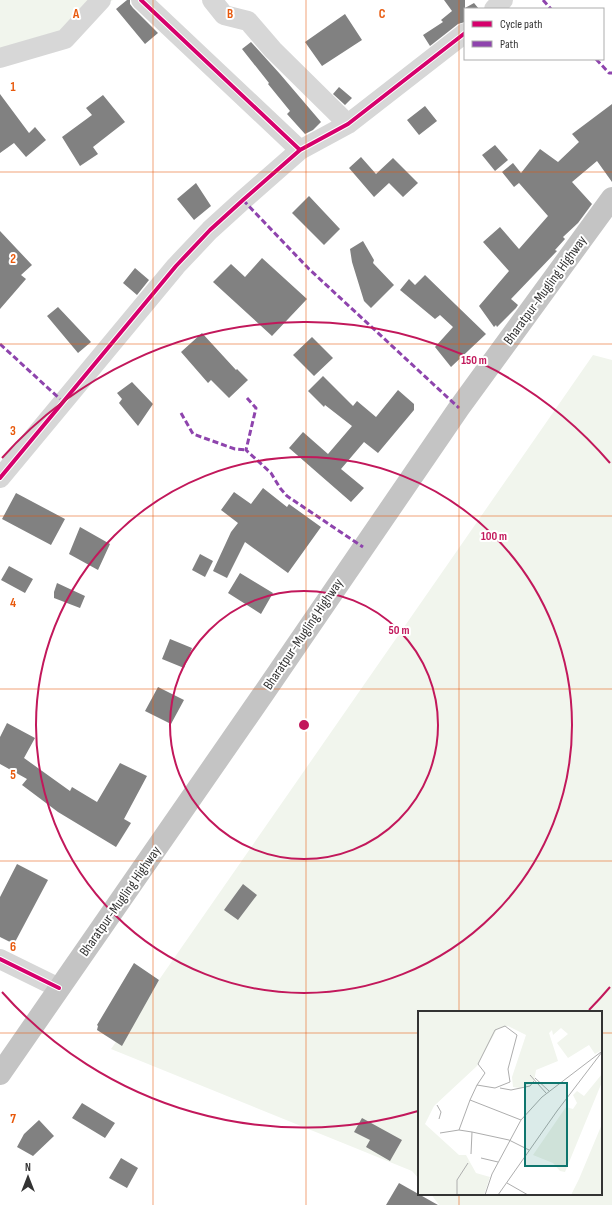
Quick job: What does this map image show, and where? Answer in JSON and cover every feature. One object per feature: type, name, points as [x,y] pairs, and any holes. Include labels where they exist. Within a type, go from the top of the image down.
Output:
[{"type":"highway","name":"Bharatpur-Mugling Highway","points":[[0,1074],[458,408],[612,198]]},
{"type":"street","points":[[0,58],[64,39],[101,0]]},
{"type":"street","points":[[141,0],[300,150]]},
{"type":"street","points":[[212,0],[224,15],[248,21],[273,50],[348,124]]},
{"type":"street","points":[[495,8],[503,0]]},
{"type":"street","points":[[0,478],[176,266],[210,230],[300,150],[348,124],[464,34]]},
{"type":"street","points":[[0,959],[59,988]]},
{"type":"shaded area","points":[[0,0],[113,0],[60,32],[0,50]]},
{"type":"shaded area","points":[[593,355],[612,360],[612,1205],[439,1205],[432,1195],[602,1195],[602,1011],[418,1011],[418,1178],[412,1171],[111,1049]]},
{"type":"building","points":[[127,0],[130,0],[130,4],[133,8],[158,33],[145,44],[116,9]]},
{"type":"building","points":[[444,0],[465,0],[464,22],[458,24],[430,46],[423,35],[443,22],[441,20],[452,11]]},
{"type":"building","points":[[474,3],[478,8],[465,8]]},
{"type":"building","points":[[345,14],[362,40],[322,66],[305,42]]},
{"type":"building","points":[[251,42],[321,122],[313,130],[305,134],[287,114],[290,111],[242,49]]},
{"type":"building","points":[[339,87],[352,98],[345,105],[333,94]]},
{"type":"building","points":[[0,94],[29,133],[35,127],[46,140],[26,157],[14,143],[0,153]]},
{"type":"building","points":[[103,95],[125,122],[93,147],[98,154],[80,166],[62,137],[92,115],[86,108]]},
{"type":"building","points":[[612,104],[612,182],[597,161],[572,182],[592,204],[578,223],[563,237],[565,239],[555,250],[557,251],[511,299],[518,305],[516,308],[497,327],[496,325],[494,327],[479,306],[509,271],[483,242],[500,227],[519,249],[548,216],[519,183],[514,187],[502,172],[513,163],[521,173],[540,149],[558,162],[579,142],[572,134]]},
{"type":"building","points":[[425,106],[437,121],[419,135],[407,120]]},
{"type":"building","points":[[495,145],[508,160],[495,171],[482,155]]},
{"type":"building","points":[[361,157],[376,174],[393,158],[418,183],[403,197],[389,183],[374,197],[349,168]]},
{"type":"building","points":[[196,183],[211,206],[194,220],[177,199]]},
{"type":"building","points":[[309,196],[340,229],[324,245],[292,213]]},
{"type":"building","points":[[0,231],[32,265],[21,275],[26,279],[0,309]]},
{"type":"building","points":[[363,241],[374,260],[373,263],[394,285],[371,308],[364,301],[352,262],[350,249]]},
{"type":"building","points":[[262,258],[307,299],[272,336],[213,282],[231,264],[245,277]]},
{"type":"building","points":[[135,268],[149,280],[137,295],[123,283]]},
{"type":"building","points":[[425,275],[486,334],[451,367],[435,347],[453,327],[440,315],[435,319],[400,290],[409,279],[415,285]]},
{"type":"building","points":[[58,307],[91,342],[78,353],[47,316]]},
{"type":"building","points":[[202,333],[236,370],[237,369],[248,380],[229,398],[211,380],[208,383],[181,352]]},
{"type":"building","points":[[312,337],[333,358],[314,376],[293,355]]},
{"type":"building","points":[[323,376],[353,406],[357,401],[376,417],[398,390],[414,404],[414,410],[378,453],[364,442],[341,469],[364,488],[351,502],[289,448],[303,432],[328,454],[352,426],[325,405],[324,407],[308,391]]},
{"type":"building","points":[[132,382],[153,404],[138,426],[119,403],[122,399],[117,393]]},
{"type":"building","points":[[263,488],[287,507],[289,504],[321,527],[288,573],[245,542],[227,578],[213,571],[231,532],[238,523],[221,510],[234,492],[251,504]]},
{"type":"building","points":[[16,493],[65,519],[51,545],[2,519]]},
{"type":"building","points":[[80,527],[110,544],[98,570],[69,554]]},
{"type":"building","points":[[200,554],[213,561],[205,577],[192,570]]},
{"type":"building","points":[[9,566],[33,579],[25,593],[1,580]]},
{"type":"building","points":[[240,573],[273,593],[261,614],[228,593]]},
{"type":"building","points":[[57,583],[85,596],[80,608],[54,598]]},
{"type":"building","points":[[170,639],[192,648],[184,668],[162,659]]},
{"type":"building","points":[[158,687],[184,700],[171,724],[145,711]]},
{"type":"building","points":[[7,723],[35,738],[24,758],[70,791],[72,787],[97,802],[120,763],[147,776],[124,819],[131,823],[116,847],[58,812],[22,785],[27,779],[0,764],[0,737]]},
{"type":"building","points":[[17,864],[48,880],[14,944],[0,937],[0,897]]},
{"type":"building","points":[[243,884],[257,895],[238,920],[224,910]]},
{"type":"building","points":[[134,963],[159,980],[122,1046],[97,1030],[97,1025]]},
{"type":"building","points":[[82,1103],[115,1123],[105,1138],[72,1118]]},
{"type":"building","points":[[362,1118],[402,1140],[390,1161],[366,1147],[370,1140],[354,1132]]},
{"type":"building","points":[[39,1120],[54,1136],[33,1156],[17,1147],[24,1134]]},
{"type":"building","points":[[121,1158],[138,1168],[127,1188],[109,1178]]},
{"type":"building","points":[[399,1183],[438,1205],[386,1205]]},
{"type":"marked path","points":[[543,0],[550,8]]},
{"type":"marked path","points":[[597,60],[609,73],[612,73]]},
{"type":"marked path","points":[[243,200],[309,269],[459,408]]},
{"type":"marked path","points":[[0,344],[60,399]]},
{"type":"marked path","points":[[247,398],[256,408],[246,450],[271,473],[287,496],[363,547]]},
{"type":"marked path","points":[[181,413],[193,434],[235,449],[246,450]]},
{"type":"cycle path","points":[[141,0],[300,150]]},
{"type":"cycle path","points":[[0,478],[176,266],[210,230],[300,150],[348,124],[464,34]]},
{"type":"cycle path","points":[[0,959],[59,988]]}]
